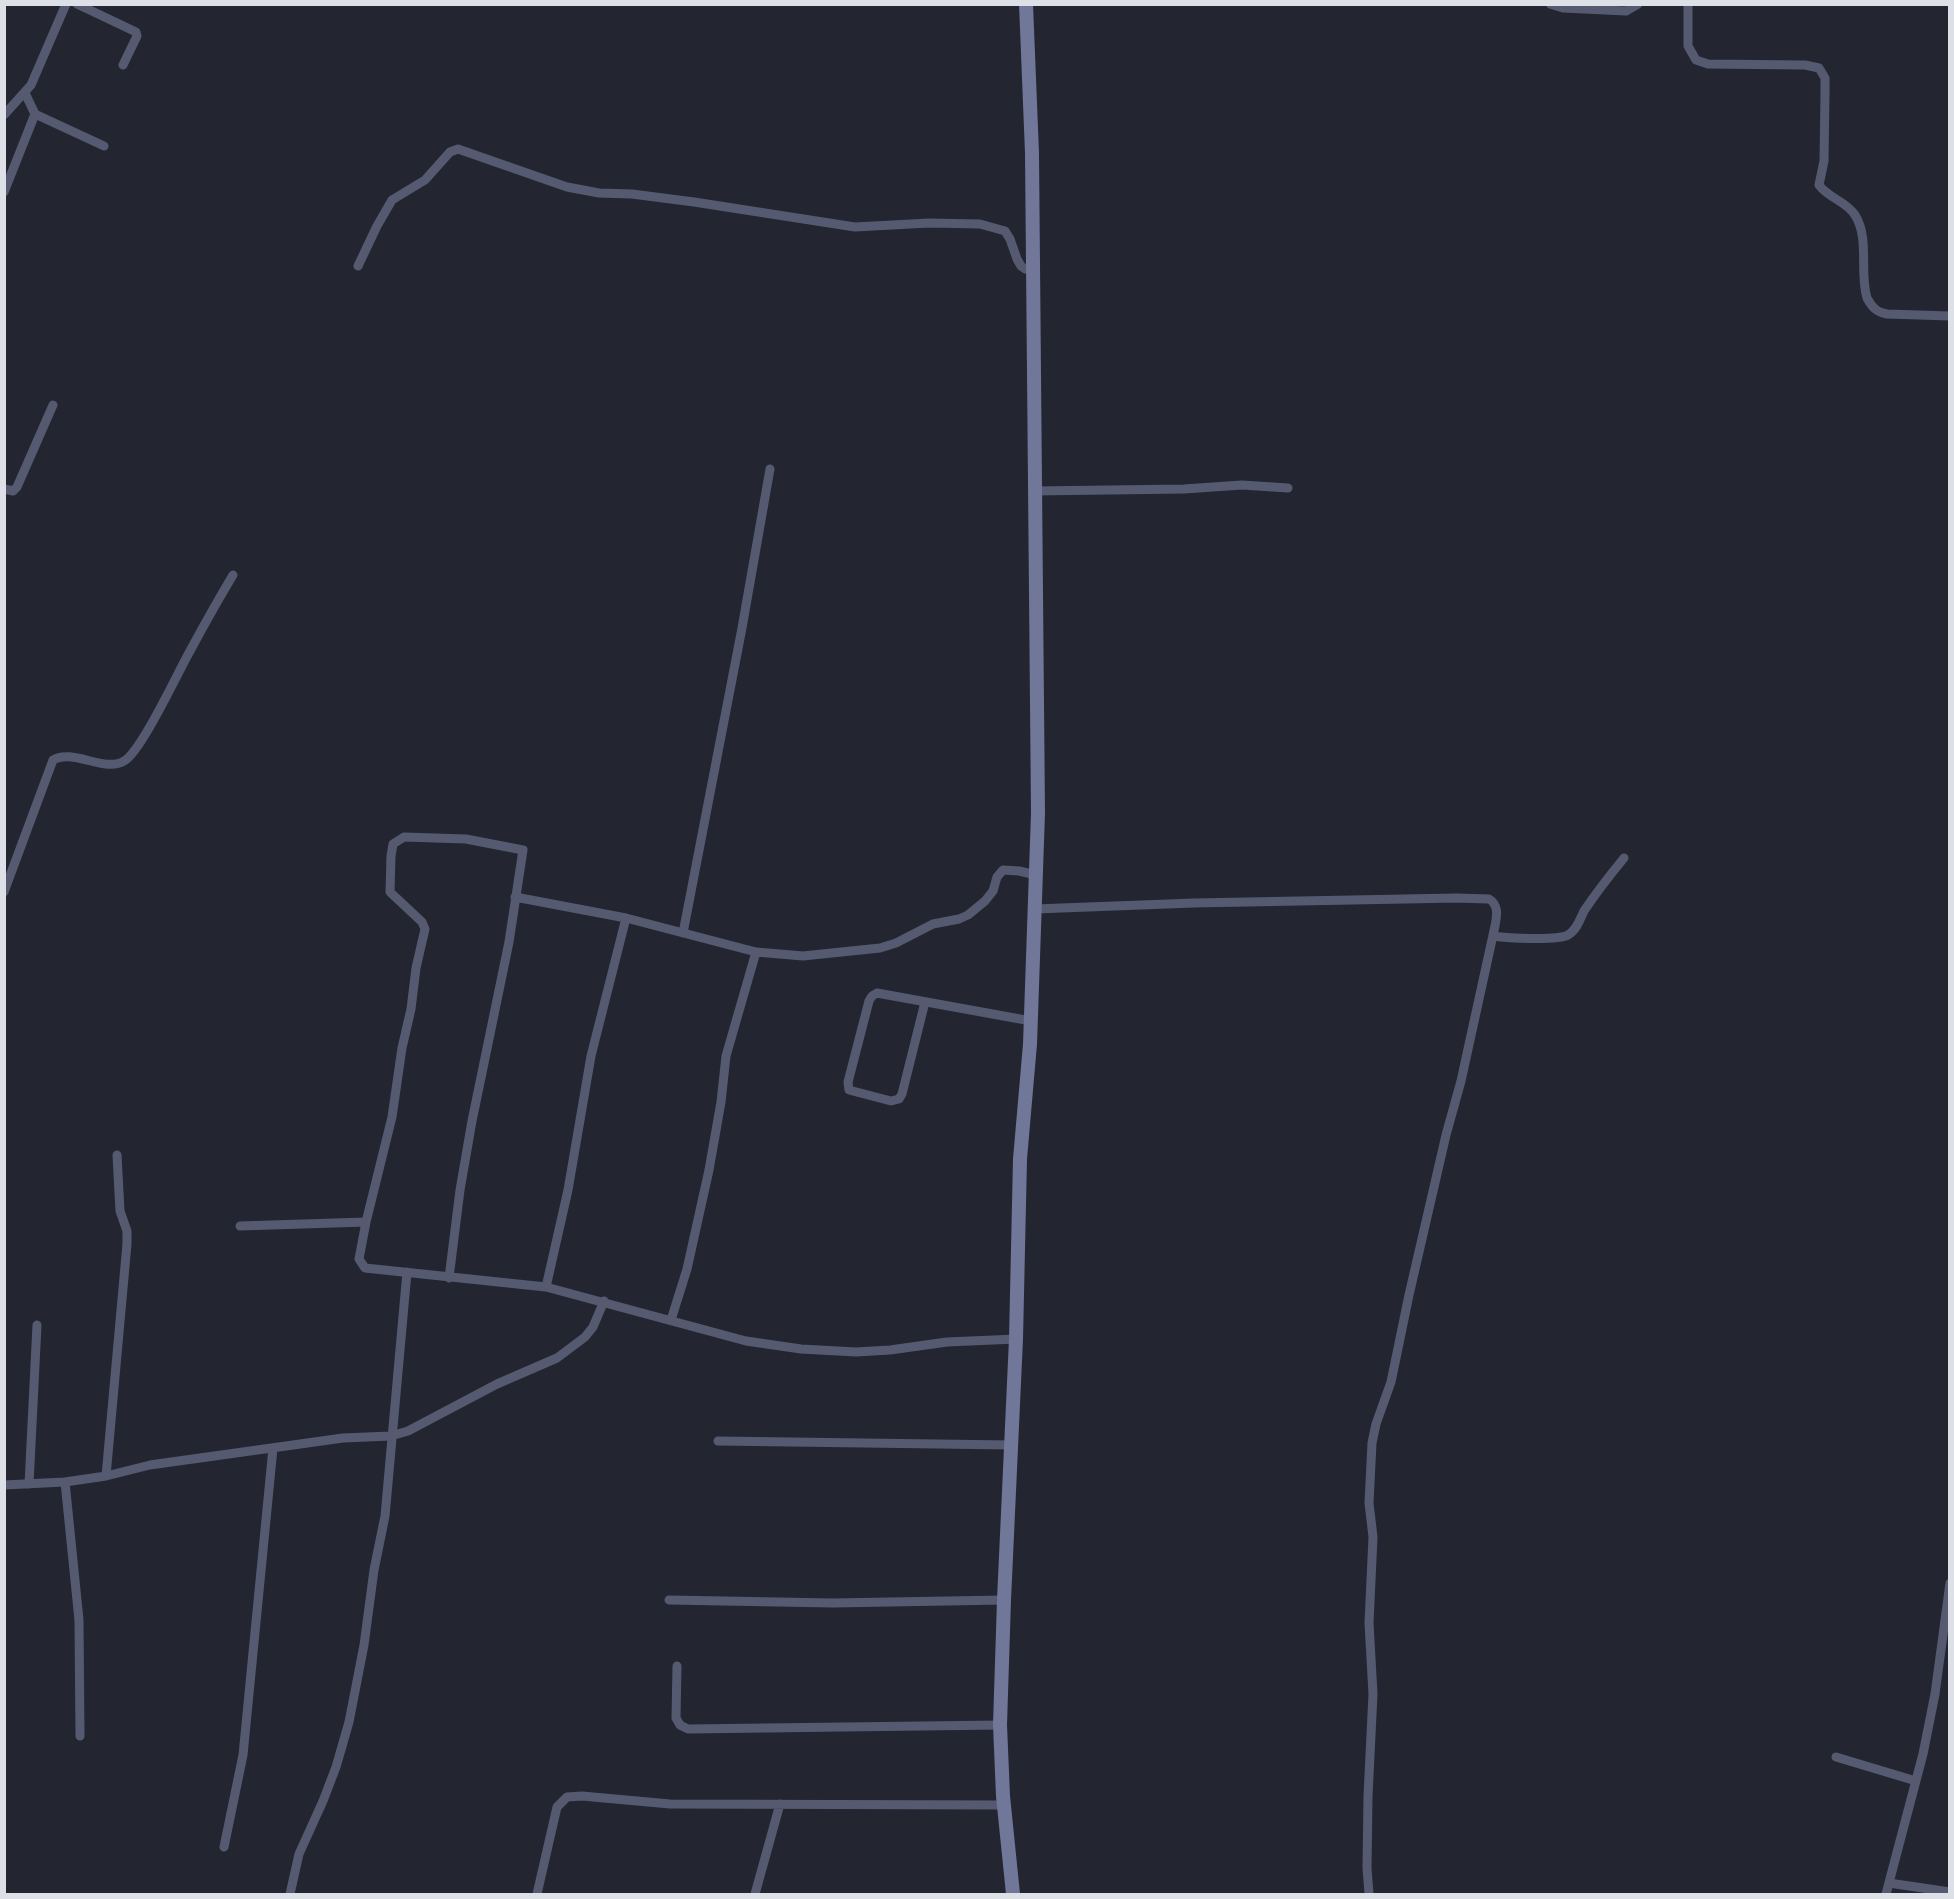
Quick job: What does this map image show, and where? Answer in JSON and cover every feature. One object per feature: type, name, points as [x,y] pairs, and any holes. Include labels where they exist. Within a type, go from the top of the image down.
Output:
[{"type":"street","points":[[4,115],[31,85],[66,4]]},
{"type":"street","points":[[77,4],[136,32],[137,36],[123,65]]},
{"type":"street","points":[[1013,1894],[1004,1805],[1000,1725],[1016,1339],[1020,1159],[1031,1021],[1036,875],[1037,644],[1032,153],[1026,4]]},
{"type":"street","points":[[1550,4],[1563,8],[1626,11],[1638,4]]},
{"type":"street","points":[[1688,4],[1688,46],[1696,60],[1708,64],[1805,65],[1819,68],[1825,78],[1825,93],[1824,161],[1819,185],[1844,203],[1855,215],[1861,230],[1867,298],[1872,307],[1887,314],[1950,316]]},
{"type":"street","points":[[25,93],[35,114],[104,146]]},
{"type":"street","points":[[4,192],[35,114]]},
{"type":"street","points":[[358,266],[376,226],[392,200],[425,180],[450,153],[458,149],[567,187],[599,193],[632,194],[694,202],[855,227],[929,223],[980,224],[1005,231],[1021,266],[1033,270]]},
{"type":"street","points":[[4,489],[13,491],[17,487],[53,405]]},
{"type":"street","points":[[683,933],[770,469]]},
{"type":"street","points":[[1034,491],[1184,489],[1242,485],[1288,488]]},
{"type":"street","points":[[4,892],[53,760],[62,757],[117,764],[127,760],[153,720],[233,574]]},
{"type":"street","points":[[449,1278],[466,1155],[509,942],[523,850],[466,839],[404,837],[393,844],[390,892],[422,922],[425,929],[416,968],[386,1146],[358,1259],[365,1268],[449,1278],[546,1287],[746,1341],[801,1349],[845,1352],[890,1350],[947,1342],[1016,1339]]},
{"type":"street","points":[[1493,936],[1526,938],[1558,937],[1569,934],[1624,858]]},
{"type":"street","points":[[515,897],[626,918],[756,952],[803,956],[880,948],[896,943],[933,924],[968,915],[985,902],[993,891],[997,877],[1004,870],[1036,875]]},
{"type":"street","points":[[1035,909],[1194,903],[1489,898],[1494,902],[1497,912],[1493,936],[1461,1081],[1446,1135],[1391,1382],[1376,1424],[1372,1443],[1369,1503],[1373,1537],[1369,1623],[1373,1694],[1368,1796],[1369,1894]]},
{"type":"street","points":[[546,1287],[568,1190],[591,1056],[626,918]]},
{"type":"street","points":[[671,1320],[691,1253],[709,1170],[722,1102],[726,1056],[756,952]]},
{"type":"street","points":[[925,1002],[899,1099],[891,1101],[849,1090],[848,1082],[872,996],[878,993],[1031,1021]]},
{"type":"street","points":[[106,1476],[127,1244],[127,1231],[120,1211],[117,1155]]},
{"type":"street","points":[[240,1226],[366,1222]]},
{"type":"street","points":[[290,1894],[299,1854],[323,1801],[349,1722],[385,1516],[407,1272]]},
{"type":"street","points":[[4,1485],[65,1482],[106,1476],[150,1465],[343,1438],[391,1436],[425,1424],[497,1384],[557,1358],[574,1347],[589,1332],[604,1301]]},
{"type":"street","points":[[29,1484],[37,1325]]},
{"type":"street","points":[[718,1441],[1011,1445]]},
{"type":"street","points":[[224,1847],[243,1755],[273,1448]]},
{"type":"street","points":[[65,1482],[79,1620],[80,1736]]},
{"type":"street","points":[[1886,1894],[1916,1781],[1935,1694],[1950,1582]]},
{"type":"street","points":[[669,1600],[833,1603],[1004,1600]]},
{"type":"street","points":[[677,1666],[676,1718],[680,1725],[687,1729],[1000,1725]]},
{"type":"street","points":[[1836,1756],[1916,1781]]},
{"type":"street","points":[[537,1894],[557,1807],[567,1797],[582,1796],[670,1804],[1004,1805]]},
{"type":"street","points":[[755,1894],[780,1804]]},
{"type":"street","points":[[1888,1883],[1950,1892]]}]
